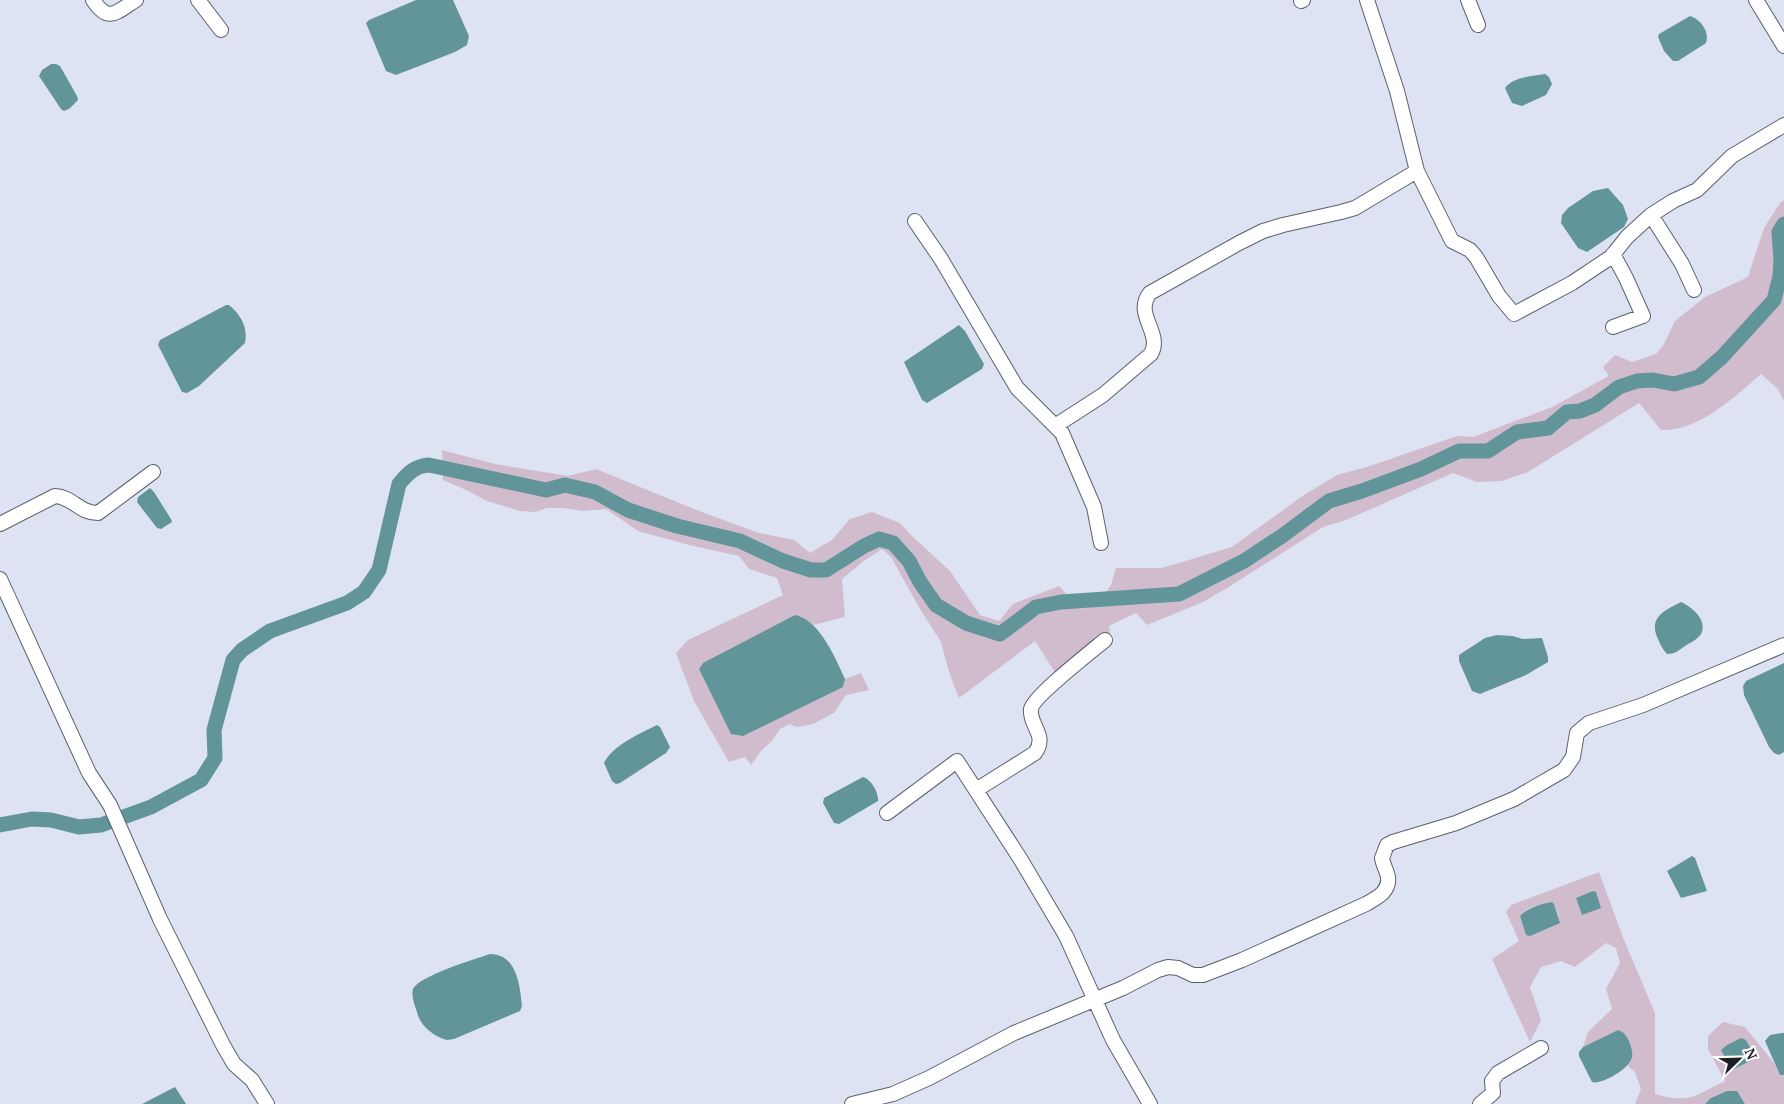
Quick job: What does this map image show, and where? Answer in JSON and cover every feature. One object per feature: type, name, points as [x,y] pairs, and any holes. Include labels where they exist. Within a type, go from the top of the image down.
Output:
[{"type":"street","points":[[93,0],[103,12],[108,14],[136,0]]},
{"type":"street","points":[[198,0],[221,30]]},
{"type":"street","points":[[1367,0],[1397,91],[1417,171],[1452,241],[1470,250],[1476,257],[1499,296],[1514,314],[1572,283],[1613,254],[1627,237],[1651,215],[1673,201],[1697,190],[1732,156],[1784,125]]},
{"type":"street","points":[[1468,0],[1478,24]]},
{"type":"street","points":[[1756,0],[1784,46]]},
{"type":"street","points":[[1055,426],[1103,395],[1151,354],[1155,348],[1154,340],[1144,305],[1145,299],[1150,293],[1239,242],[1264,231],[1355,208],[1417,171]]},
{"type":"street","points":[[1651,215],[1682,264],[1694,290]]},
{"type":"street","points":[[915,221],[946,267],[1017,388],[1062,433],[1088,490],[1094,507],[1101,543]]},
{"type":"street","points":[[1613,254],[1643,316],[1613,327]]},
{"type":"street","points":[[0,524],[54,496],[63,496],[79,508],[90,513],[98,513],[153,472]]},
{"type":"street","points":[[0,579],[89,773],[110,805],[140,877],[223,1045],[234,1064],[252,1080],[267,1104]]},
{"type":"street","points":[[976,790],[1035,753],[1039,747],[1040,740],[1031,713],[1034,703],[1074,665],[1105,640]]},
{"type":"street","points":[[852,1104],[893,1094],[929,1078],[1040,1020],[1096,1000],[1158,970],[1168,967],[1178,968],[1193,975],[1204,975],[1242,960],[1366,904],[1384,892],[1388,878],[1382,858],[1388,846],[1393,842],[1464,820],[1514,799],[1564,770],[1573,757],[1577,733],[1589,723],[1658,698],[1784,645]]},
{"type":"street","points":[[887,812],[957,761],[1063,929],[1113,1040],[1150,1104]]},
{"type":"street","points":[[1480,1104],[1492,1094],[1492,1081],[1498,1073],[1541,1048]]},
{"type":"shaded area","points":[[416,0],[453,0],[469,36],[467,45],[455,52],[396,75],[386,71],[366,23]]},
{"type":"shaded area","points":[[1690,16],[1703,26],[1707,34],[1706,43],[1678,61],[1673,61],[1664,51],[1658,37],[1659,34]]},
{"type":"shaded area","points":[[51,64],[60,66],[77,96],[78,100],[69,109],[64,111],[39,76],[42,70]]},
{"type":"shaded area","points":[[1545,74],[1549,77],[1552,84],[1546,95],[1522,106],[1512,103],[1505,88],[1508,84],[1523,78]]},
{"type":"shaded area","points":[[1608,188],[1623,205],[1628,219],[1624,227],[1587,252],[1578,248],[1561,223],[1562,215],[1568,208],[1593,191]]},
{"type":"shaded area","points":[[1784,200],[1784,401],[1777,388],[1761,374],[1715,411],[1689,425],[1675,429],[1661,430],[1639,403],[1528,472],[1502,481],[1477,482],[1453,473],[1346,520],[1323,527],[1203,602],[1147,625],[1136,613],[1109,626],[1111,641],[1058,677],[1035,641],[959,698],[949,672],[941,642],[891,557],[882,549],[842,579],[845,617],[813,625],[801,616],[843,687],[845,679],[861,673],[869,690],[846,695],[834,713],[813,724],[797,727],[789,724],[780,729],[751,765],[745,757],[729,762],[694,701],[676,653],[688,640],[783,595],[777,578],[749,569],[739,556],[638,531],[606,509],[584,511],[547,508],[535,512],[520,511],[487,501],[443,480],[442,450],[495,464],[568,476],[596,469],[759,533],[794,540],[810,553],[832,540],[850,519],[872,512],[900,523],[950,571],[980,615],[999,621],[1013,604],[1059,586],[1080,609],[1096,606],[1111,585],[1116,568],[1162,568],[1232,547],[1304,495],[1337,475],[1370,466],[1457,436],[1473,437],[1552,407],[1609,376],[1603,367],[1615,355],[1632,362],[1656,354],[1664,344],[1675,321],[1705,297],[1748,277],[1764,228],[1780,203]]},
{"type":"shaded area","points":[[226,305],[233,309],[243,322],[246,337],[245,343],[199,386],[187,393],[182,392],[158,345],[160,340]]},
{"type":"shaded area","points":[[959,325],[965,331],[984,364],[982,369],[927,403],[922,400],[904,362]]},
{"type":"shaded area","points":[[150,488],[172,522],[161,529],[157,528],[137,502],[138,497]]},
{"type":"shaded area","points":[[1681,602],[1698,615],[1703,629],[1696,639],[1676,652],[1667,654],[1657,637],[1655,624],[1664,611]]},
{"type":"shaded area","points":[[795,615],[804,618],[812,624],[826,641],[845,679],[843,687],[743,736],[731,734],[699,669],[703,663]]},
{"type":"shaded area","points":[[1497,635],[1523,639],[1542,638],[1548,662],[1526,675],[1480,694],[1472,691],[1459,661],[1459,655],[1485,638]]},
{"type":"shaded area","points":[[1784,663],[1784,752],[1779,755],[1774,753],[1769,747],[1744,695],[1743,686],[1746,681]]},
{"type":"shaded area","points":[[657,725],[660,727],[670,747],[666,753],[616,784],[612,781],[604,763],[608,757],[620,745]]},
{"type":"shaded area","points":[[863,777],[869,780],[874,787],[878,801],[839,824],[834,823],[823,803],[824,798]]},
{"type":"shaded area","points":[[1692,856],[1695,858],[1707,891],[1681,898],[1667,871]]},
{"type":"shaded area","points":[[1599,872],[1624,940],[1655,1013],[1655,1094],[1676,1098],[1691,1097],[1725,1081],[1708,1049],[1708,1036],[1723,1022],[1745,1027],[1775,1064],[1780,1075],[1784,1075],[1784,1104],[1745,1104],[1737,1091],[1720,1094],[1705,1104],[1635,1104],[1641,1089],[1635,1072],[1628,1066],[1631,1060],[1625,1035],[1618,1030],[1583,1047],[1588,1032],[1612,1009],[1606,989],[1620,963],[1616,948],[1606,943],[1575,967],[1561,961],[1541,967],[1530,987],[1541,1020],[1530,1042],[1492,959],[1519,941],[1506,912],[1511,905]],"holes":[[[1552,902],[1559,917],[1526,935],[1520,916],[1530,908]]]},
{"type":"shaded area","points":[[1593,891],[1596,892],[1601,908],[1582,915],[1576,898]]},
{"type":"shaded area","points":[[1552,902],[1560,923],[1530,936],[1526,935],[1520,916],[1534,907]]},
{"type":"shaded area","points":[[490,954],[499,955],[506,959],[515,972],[521,998],[522,1006],[520,1011],[454,1039],[447,1040],[432,1033],[421,1022],[413,998],[413,989],[417,984],[436,974]]},
{"type":"shaded area","points":[[1618,1030],[1625,1034],[1629,1041],[1632,1057],[1629,1064],[1613,1076],[1601,1081],[1592,1082],[1579,1056],[1579,1052],[1583,1047]]},
{"type":"shaded area","points":[[1784,1033],[1784,1075],[1780,1075],[1765,1041],[1770,1035]]},
{"type":"shaded area","points":[[1741,1038],[1746,1040],[1754,1055],[1752,1060],[1734,1069],[1730,1067],[1721,1050]]},
{"type":"shaded area","points":[[175,1087],[186,1104],[142,1104]]},
{"type":"shaded area","points":[[1727,1091],[1737,1091],[1745,1104],[1705,1104],[1711,1098]]},
{"type":"waterway","points":[[0,825],[32,819],[51,820],[79,827],[101,825],[151,807],[201,780],[215,758],[214,730],[233,660],[242,650],[270,631],[347,603],[364,592],[379,570],[399,484],[409,473],[420,467],[429,465],[546,490],[565,485],[595,492],[628,510],[677,526],[740,541],[783,561],[811,570],[826,570],[864,546],[879,539],[893,543],[909,561],[920,582],[936,605],[966,623],[1000,634],[1036,607],[1061,602],[1179,594],[1244,561],[1329,501],[1421,469],[1459,451],[1488,451],[1517,432],[1548,428],[1567,412],[1580,411],[1595,405],[1619,387],[1637,381],[1653,380],[1674,384],[1699,377],[1722,357],[1774,300],[1780,276],[1779,232],[1784,224]]}]
